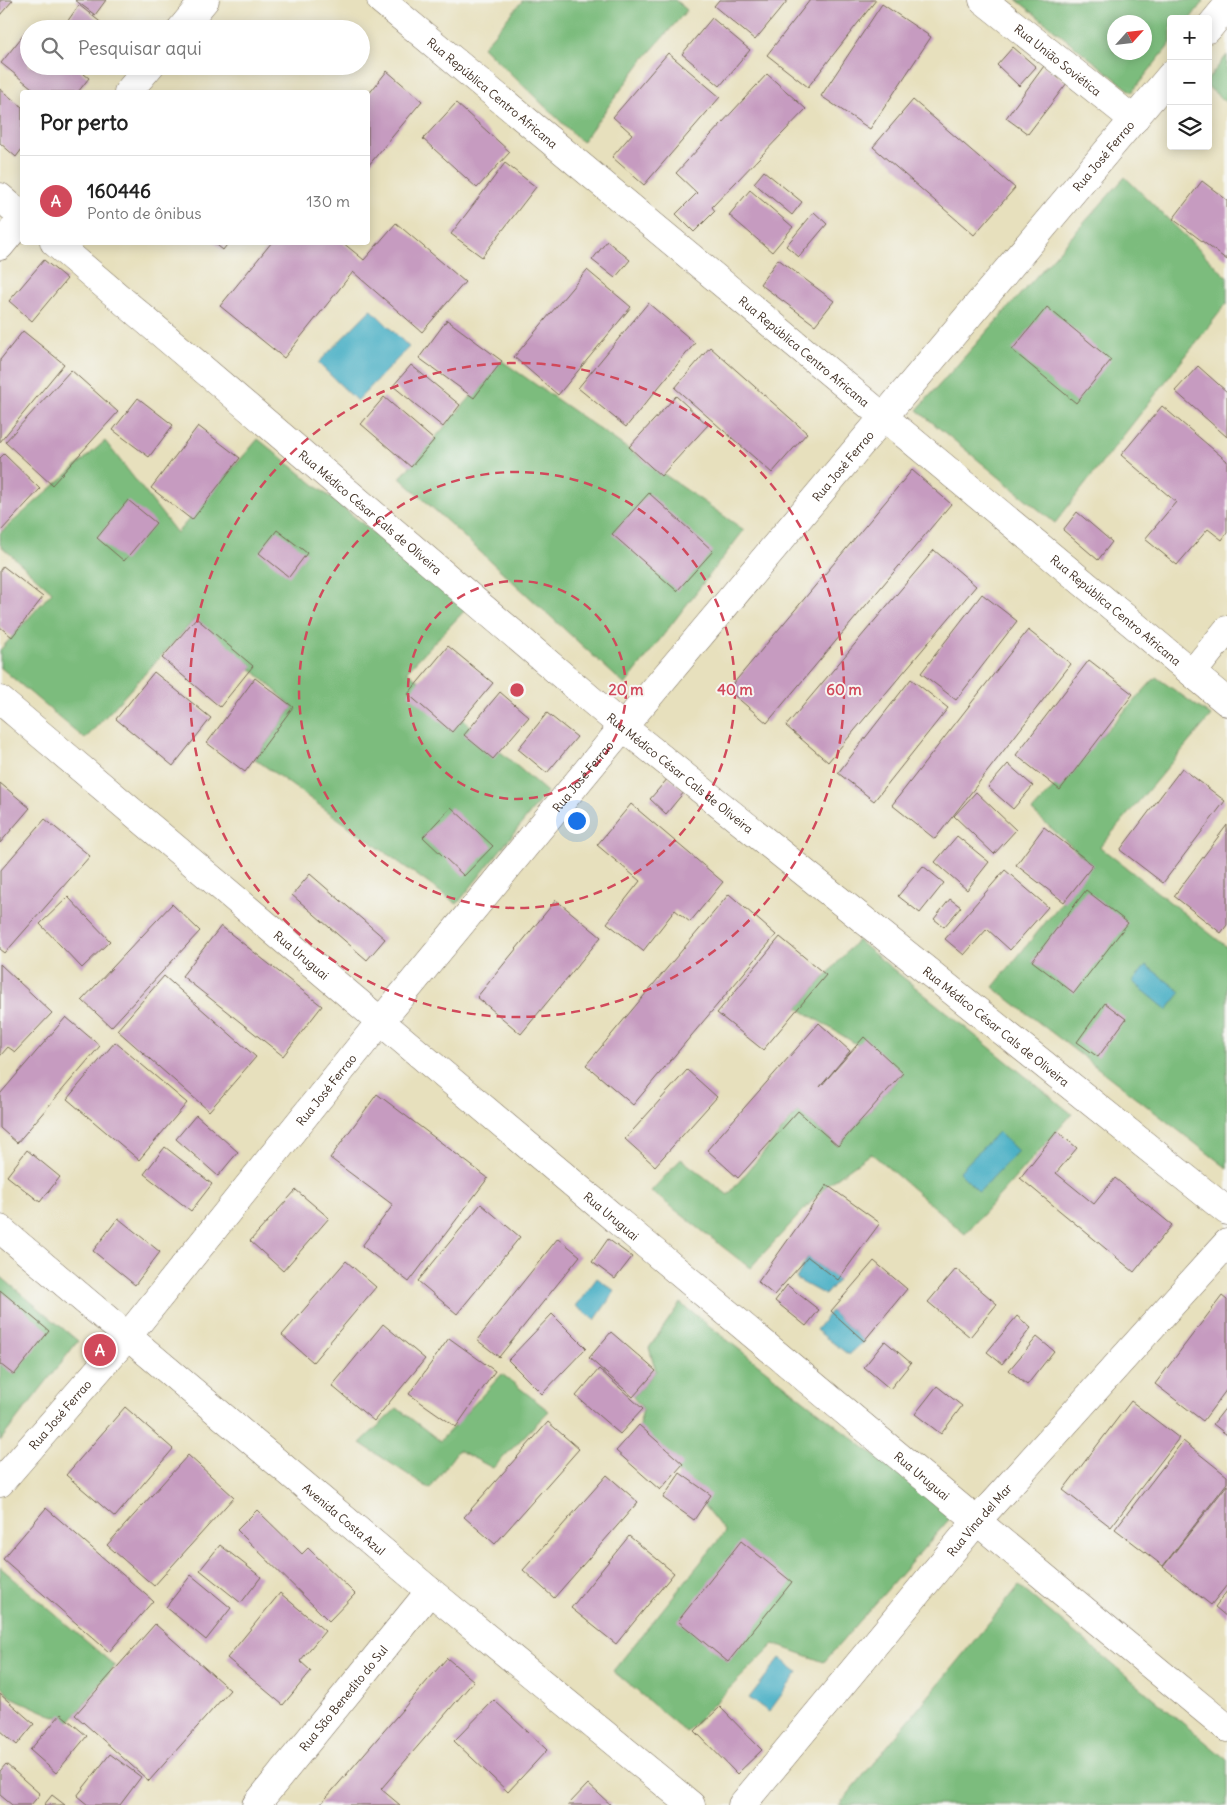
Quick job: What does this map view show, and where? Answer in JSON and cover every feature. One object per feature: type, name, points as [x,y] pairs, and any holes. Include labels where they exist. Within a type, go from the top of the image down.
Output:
[{"type":"street","points":[[188,20],[205,0]]},
{"type":"street","name":"Rua República Centro Africana","points":[[381,0],[1227,702]]},
{"type":"street","name":"Rua União Soviética","points":[[983,0],[1134,120]]},
{"type":"street","points":[[1212,24],[1227,6]]},
{"type":"street","points":[[130,90],[142,75]]},
{"type":"street","name":"Rua José Ferrao","points":[[0,1483],[127,1337],[380,1022],[623,726],[1167,80]]},
{"type":"street","points":[[0,197],[20,216]]},
{"type":"street","points":[[0,246],[20,221]]},
{"type":"street","name":"Rua Médico César Cals de Oliveira","points":[[58,245],[623,726],[1227,1211]]},
{"type":"street","points":[[1193,672],[1227,630]]},
{"type":"street","name":"Rua Uruguai","points":[[0,700],[976,1522],[1227,1728]]},
{"type":"street","name":"Avenida Costa Azul","points":[[0,1229],[430,1591],[690,1805]]},
{"type":"street","name":"Rua Vina del Mar","points":[[742,1805],[976,1522],[1227,1243]]},
{"type":"street","name":"Rua São Benedito do Sul","points":[[256,1805],[430,1591]]},
{"type":"green space","points":[[523,0],[675,0],[687,10],[642,61],[582,142],[483,47]]},
{"type":"green space","points":[[1017,0],[1204,0],[1193,15],[1167,15],[1167,48],[1132,92]]},
{"type":"green space","points":[[1227,55],[1227,103],[1212,90],[1212,74]]},
{"type":"green space","points":[[1125,177],[1227,277],[1227,303],[1055,523],[917,410]]},
{"type":"green space","points":[[502,361],[744,530],[625,685],[400,478]]},
{"type":"green space","points":[[258,439],[467,608],[407,671],[547,792],[457,904],[255,759],[293,707],[196,618],[85,739],[0,667],[0,650],[52,592],[0,545],[0,533],[105,441],[177,533]]},
{"type":"green space","points":[[1156,677],[1211,716],[1100,847],[1227,947],[1227,1168],[993,987],[1092,865],[1032,811]]},
{"type":"green space","points":[[857,940],[1072,1114],[965,1234],[871,1153],[827,1185],[750,1268],[651,1191],[681,1159],[728,1195],[798,1111],[838,1146],[903,1073],[798,1008]]},
{"type":"green space","points":[[0,1276],[78,1341],[0,1441]]},
{"type":"green space","points":[[680,1303],[952,1516],[824,1662],[774,1644],[686,1732],[613,1671],[725,1532],[639,1425],[643,1409],[633,1397],[656,1371],[649,1348]]},
{"type":"green space","points":[[502,1374],[549,1411],[493,1468],[458,1450],[430,1489],[360,1443],[397,1408],[440,1441]]},
{"type":"green space","points":[[0,1567],[115,1666],[70,1721],[11,1697],[0,1685]]},
{"type":"green space","points":[[1019,1586],[1227,1760],[1227,1805],[839,1805]]},
{"type":"water","points":[[371,309],[409,347],[357,401],[318,363]]},
{"type":"water","points":[[1146,965],[1181,992],[1167,1010],[1133,982]]},
{"type":"water","points":[[998,1132],[1018,1151],[979,1192],[959,1172]]},
{"type":"water","points":[[808,1257],[838,1280],[825,1295],[796,1279]]},
{"type":"water","points":[[597,1278],[615,1291],[595,1320],[576,1306]]},
{"type":"water","points":[[831,1311],[864,1341],[849,1355],[816,1330]]},
{"type":"water","points":[[780,1658],[798,1672],[769,1712],[749,1698]]},
{"type":"building","points":[[0,0],[13,0],[0,15]]},
{"type":"building","points":[[75,0],[106,0],[95,15]]},
{"type":"building","points":[[719,0],[788,0],[755,40],[714,6]]},
{"type":"building","points":[[810,0],[876,0],[808,87],[767,55]]},
{"type":"building","points":[[882,4],[931,37],[870,129],[821,96]]},
{"type":"building","points":[[79,5],[98,20],[68,20]]},
{"type":"building","points":[[712,18],[750,50],[720,86],[682,54]]},
{"type":"building","points":[[20,39],[20,75],[85,75],[89,78],[80,90],[35,90],[1,63]]},
{"type":"building","points":[[1013,47],[1036,67],[1019,86],[997,65]]},
{"type":"building","points":[[668,53],[720,97],[644,185],[612,157],[632,134],[613,117]]},
{"type":"building","points":[[1044,66],[1067,83],[1028,134],[1006,118]]},
{"type":"building","points":[[387,71],[422,101],[370,164],[370,92]]},
{"type":"building","points":[[767,74],[806,109],[712,207],[715,211],[694,232],[676,214],[697,193],[676,173]]},
{"type":"building","points":[[0,89],[20,105],[20,152],[16,157],[0,143]]},
{"type":"building","points":[[913,100],[1015,188],[974,235],[873,147]]},
{"type":"building","points":[[456,103],[510,152],[477,188],[423,139]]},
{"type":"building","points":[[505,163],[536,187],[482,257],[451,234]]},
{"type":"building","points":[[764,171],[802,202],[792,215],[754,183]]},
{"type":"building","points":[[1202,181],[1227,200],[1227,260],[1173,219]]},
{"type":"building","points":[[750,190],[793,227],[772,252],[729,215]]},
{"type":"building","points":[[814,212],[827,224],[799,257],[786,246]]},
{"type":"building","points":[[396,223],[465,282],[422,332],[353,272],[284,358],[220,306],[270,245],[346,245],[364,260]]},
{"type":"building","points":[[607,241],[630,260],[615,278],[592,260]]},
{"type":"building","points":[[217,245],[227,245],[223,250]]},
{"type":"building","points":[[778,259],[834,301],[815,325],[760,284]]},
{"type":"building","points":[[44,260],[67,279],[32,321],[9,301]]},
{"type":"building","points":[[587,270],[631,307],[558,395],[514,357]]},
{"type":"building","points":[[648,303],[695,343],[626,427],[578,388]]},
{"type":"building","points":[[1047,307],[1111,360],[1076,403],[1012,350]]},
{"type":"building","points":[[447,320],[502,361],[474,398],[419,358]]},
{"type":"building","points":[[23,331],[64,364],[0,442],[0,360]]},
{"type":"building","points":[[710,347],[807,433],[772,473],[675,388]]},
{"type":"building","points":[[411,365],[460,405],[443,427],[393,386]]},
{"type":"building","points":[[1198,366],[1227,392],[1227,437],[1175,391]]},
{"type":"building","points":[[71,370],[118,412],[52,485],[5,442]]},
{"type":"building","points":[[676,396],[708,425],[661,476],[629,447]]},
{"type":"building","points":[[384,397],[434,440],[411,467],[361,424]]},
{"type":"building","points":[[138,398],[173,425],[149,457],[113,430]]},
{"type":"building","points":[[1162,406],[1227,461],[1227,533],[1222,540],[1208,529],[1177,565],[1145,539],[1176,502],[1121,455]]},
{"type":"building","points":[[198,426],[240,458],[192,520],[151,488]]},
{"type":"building","points":[[4,454],[40,489],[0,532],[0,458]]},
{"type":"building","points":[[912,470],[951,504],[767,723],[728,690]]},
{"type":"building","points":[[649,493],[713,551],[677,591],[612,534]]},
{"type":"building","points":[[128,500],[156,523],[124,561],[97,538]]},
{"type":"building","points":[[1077,512],[1112,542],[1098,560],[1063,530]]},
{"type":"building","points":[[277,530],[307,553],[289,577],[259,553]]},
{"type":"building","points":[[934,550],[976,586],[828,762],[786,726]]},
{"type":"building","points":[[3,566],[43,597],[12,637],[0,627],[0,570]]},
{"type":"building","points":[[982,594],[1017,621],[956,700],[921,673]]},
{"type":"building","points":[[196,618],[253,666],[220,707],[162,658]]},
{"type":"building","points":[[1028,630],[1071,664],[935,839],[892,805]]},
{"type":"building","points":[[448,646],[493,683],[452,732],[408,694]]},
{"type":"building","points":[[1089,660],[1133,694],[1060,790],[1016,755]]},
{"type":"building","points":[[154,672],[211,718],[173,766],[116,719]]},
{"type":"building","points":[[255,678],[293,707],[245,772],[207,743]]},
{"type":"building","points":[[911,679],[948,708],[874,801],[838,773]]},
{"type":"building","points":[[500,692],[529,717],[493,759],[464,735]]},
{"type":"building","points":[[547,713],[577,737],[547,773],[518,749]]},
{"type":"building","points":[[1008,764],[1033,786],[1013,809],[988,787]]},
{"type":"building","points":[[1182,768],[1225,801],[1163,883],[1120,850]]},
{"type":"building","points":[[669,777],[685,791],[666,814],[650,799]]},
{"type":"building","points":[[0,783],[30,808],[0,843]]},
{"type":"building","points":[[976,792],[1016,830],[994,854],[954,816]]},
{"type":"building","points":[[631,804],[723,882],[690,922],[675,910],[643,951],[607,923],[640,881],[597,845]]},
{"type":"building","points":[[451,807],[493,846],[464,876],[423,837]]},
{"type":"building","points":[[45,819],[90,856],[5,953],[0,949],[0,871]]},
{"type":"building","points":[[1227,825],[1227,925],[1221,933],[1174,896]]},
{"type":"building","points":[[1044,827],[1093,865],[1064,902],[1016,865]]},
{"type":"building","points":[[957,836],[989,862],[967,890],[935,862]]},
{"type":"building","points":[[923,866],[944,883],[920,913],[898,896]]},
{"type":"building","points":[[1005,870],[1048,907],[1010,950],[987,929],[964,955],[945,939]]},
{"type":"building","points":[[310,874],[385,939],[367,960],[292,895]]},
{"type":"building","points":[[1086,890],[1128,923],[1074,993],[1032,961]]},
{"type":"building","points":[[729,894],[776,935],[633,1105],[586,1065]]},
{"type":"building","points":[[68,897],[110,941],[82,968],[40,924]]},
{"type":"building","points":[[950,899],[961,907],[944,927],[934,919]]},
{"type":"building","points":[[556,900],[601,937],[521,1034],[477,997]]},
{"type":"building","points":[[172,904],[200,931],[111,1027],[82,1000]]},
{"type":"building","points":[[221,926],[322,1006],[283,1056],[182,976]]},
{"type":"building","points":[[780,937],[826,975],[763,1050],[717,1013]]},
{"type":"building","points":[[0,964],[52,1013],[15,1052],[8,1047],[0,1056]]},
{"type":"building","points":[[164,976],[256,1057],[209,1111],[117,1030]]},
{"type":"building","points":[[1105,1003],[1126,1019],[1098,1057],[1077,1042]]},
{"type":"building","points":[[66,1017],[100,1046],[17,1143],[0,1128],[0,1094]]},
{"type":"building","points":[[819,1023],[850,1051],[820,1087],[864,1037],[903,1073],[838,1146],[798,1111],[738,1178],[707,1150]]},
{"type":"building","points":[[115,1042],[187,1103],[139,1160],[67,1099]]},
{"type":"building","points":[[687,1070],[717,1097],[655,1166],[625,1139]]},
{"type":"building","points":[[377,1094],[488,1178],[409,1282],[362,1246],[393,1205],[330,1158]]},
{"type":"building","points":[[196,1115],[238,1152],[218,1176],[176,1139]]},
{"type":"building","points":[[1057,1131],[1077,1148],[1056,1173],[1094,1204],[1115,1178],[1172,1225],[1134,1272],[1020,1178]]},
{"type":"building","points":[[165,1147],[212,1184],[191,1211],[144,1174]]},
{"type":"building","points":[[27,1150],[60,1177],[40,1202],[7,1176]]},
{"type":"building","points":[[827,1185],[880,1223],[838,1280],[808,1257],[774,1295],[758,1282]]},
{"type":"building","points":[[296,1190],[329,1218],[283,1271],[250,1241]]},
{"type":"building","points":[[481,1204],[520,1237],[457,1314],[418,1281]]},
{"type":"building","points":[[118,1218],[160,1252],[135,1285],[93,1251]]},
{"type":"building","points":[[558,1238],[580,1256],[499,1357],[477,1340]]},
{"type":"building","points":[[608,1239],[632,1257],[615,1279],[592,1262]]},
{"type":"building","points":[[346,1261],[376,1287],[313,1362],[282,1335]]},
{"type":"building","points":[[874,1261],[907,1289],[864,1341],[831,1311]]},
{"type":"building","points":[[956,1269],[997,1304],[970,1337],[928,1302]]},
{"type":"building","points":[[787,1285],[819,1310],[806,1326],[775,1301]]},
{"type":"building","points":[[0,1290],[49,1331],[14,1375],[0,1364]]},
{"type":"building","points":[[1222,1296],[1227,1300],[1227,1389],[1203,1421],[1155,1384]]},
{"type":"building","points":[[552,1314],[586,1348],[542,1394],[508,1360]]},
{"type":"building","points":[[1017,1316],[1031,1328],[1002,1364],[987,1352]]},
{"type":"building","points":[[383,1324],[425,1359],[374,1421],[332,1386]]},
{"type":"building","points":[[611,1332],[656,1371],[633,1397],[589,1358]]},
{"type":"building","points":[[1037,1337],[1054,1351],[1027,1385],[1009,1370]]},
{"type":"building","points":[[449,1338],[495,1371],[456,1427],[409,1394]]},
{"type":"building","points":[[885,1341],[911,1363],[890,1389],[864,1367]]},
{"type":"building","points":[[599,1369],[643,1409],[620,1434],[576,1396]]},
{"type":"building","points":[[937,1386],[962,1406],[941,1434],[915,1414]]},
{"type":"building","points":[[1131,1401],[1179,1438],[1111,1527],[1063,1490]]},
{"type":"building","points":[[1227,1406],[1227,1435],[1213,1424]]},
{"type":"building","points":[[125,1407],[173,1449],[115,1517],[66,1475]]},
{"type":"building","points":[[548,1422],[579,1449],[495,1544],[464,1517]]},
{"type":"building","points":[[639,1425],[683,1464],[660,1490],[616,1451]]},
{"type":"building","points":[[1183,1441],[1227,1476],[1227,1483],[1163,1566],[1115,1529]]},
{"type":"building","points":[[188,1455],[234,1497],[154,1586],[107,1545]]},
{"type":"building","points":[[680,1473],[711,1495],[694,1520],[663,1498]]},
{"type":"building","points":[[607,1475],[638,1502],[554,1598],[523,1570]]},
{"type":"building","points":[[1227,1485],[1227,1585],[1211,1605],[1163,1567]]},
{"type":"building","points":[[46,1508],[153,1601],[109,1652],[3,1559]]},
{"type":"building","points":[[257,1510],[302,1554],[308,1548],[355,1594],[329,1621],[237,1530]]},
{"type":"building","points":[[629,1536],[674,1573],[616,1644],[571,1608]]},
{"type":"building","points":[[741,1541],[792,1582],[728,1662],[678,1621]]},
{"type":"building","points":[[220,1545],[261,1577],[241,1603],[200,1570]]},
{"type":"building","points":[[191,1575],[231,1608],[206,1640],[166,1607]]},
{"type":"building","points":[[1227,1591],[1227,1617],[1215,1607]]},
{"type":"building","points":[[280,1593],[325,1631],[300,1661],[311,1671],[283,1705],[227,1658]]},
{"type":"building","points":[[155,1624],[230,1690],[149,1781],[75,1715]]},
{"type":"building","points":[[447,1658],[474,1681],[381,1789],[400,1805],[320,1805]]},
{"type":"building","points":[[0,1694],[34,1724],[17,1745],[0,1730]]},
{"type":"building","points":[[494,1700],[547,1750],[508,1792],[454,1741]]},
{"type":"building","points":[[720,1707],[762,1750],[737,1774],[695,1731]]},
{"type":"building","points":[[61,1714],[87,1736],[56,1773],[30,1750]]},
{"type":"building","points":[[110,1754],[141,1777],[120,1805],[88,1805],[77,1796]]},
{"type":"building","points":[[6,1764],[40,1794],[31,1805],[12,1805],[0,1795],[0,1771]]},
{"type":"building","points":[[588,1784],[611,1805],[568,1805]]},
{"type":"building","points":[[52,1795],[65,1805],[44,1805]]},
{"type":"place","name":"160446","points":[[100,1350]]}]
